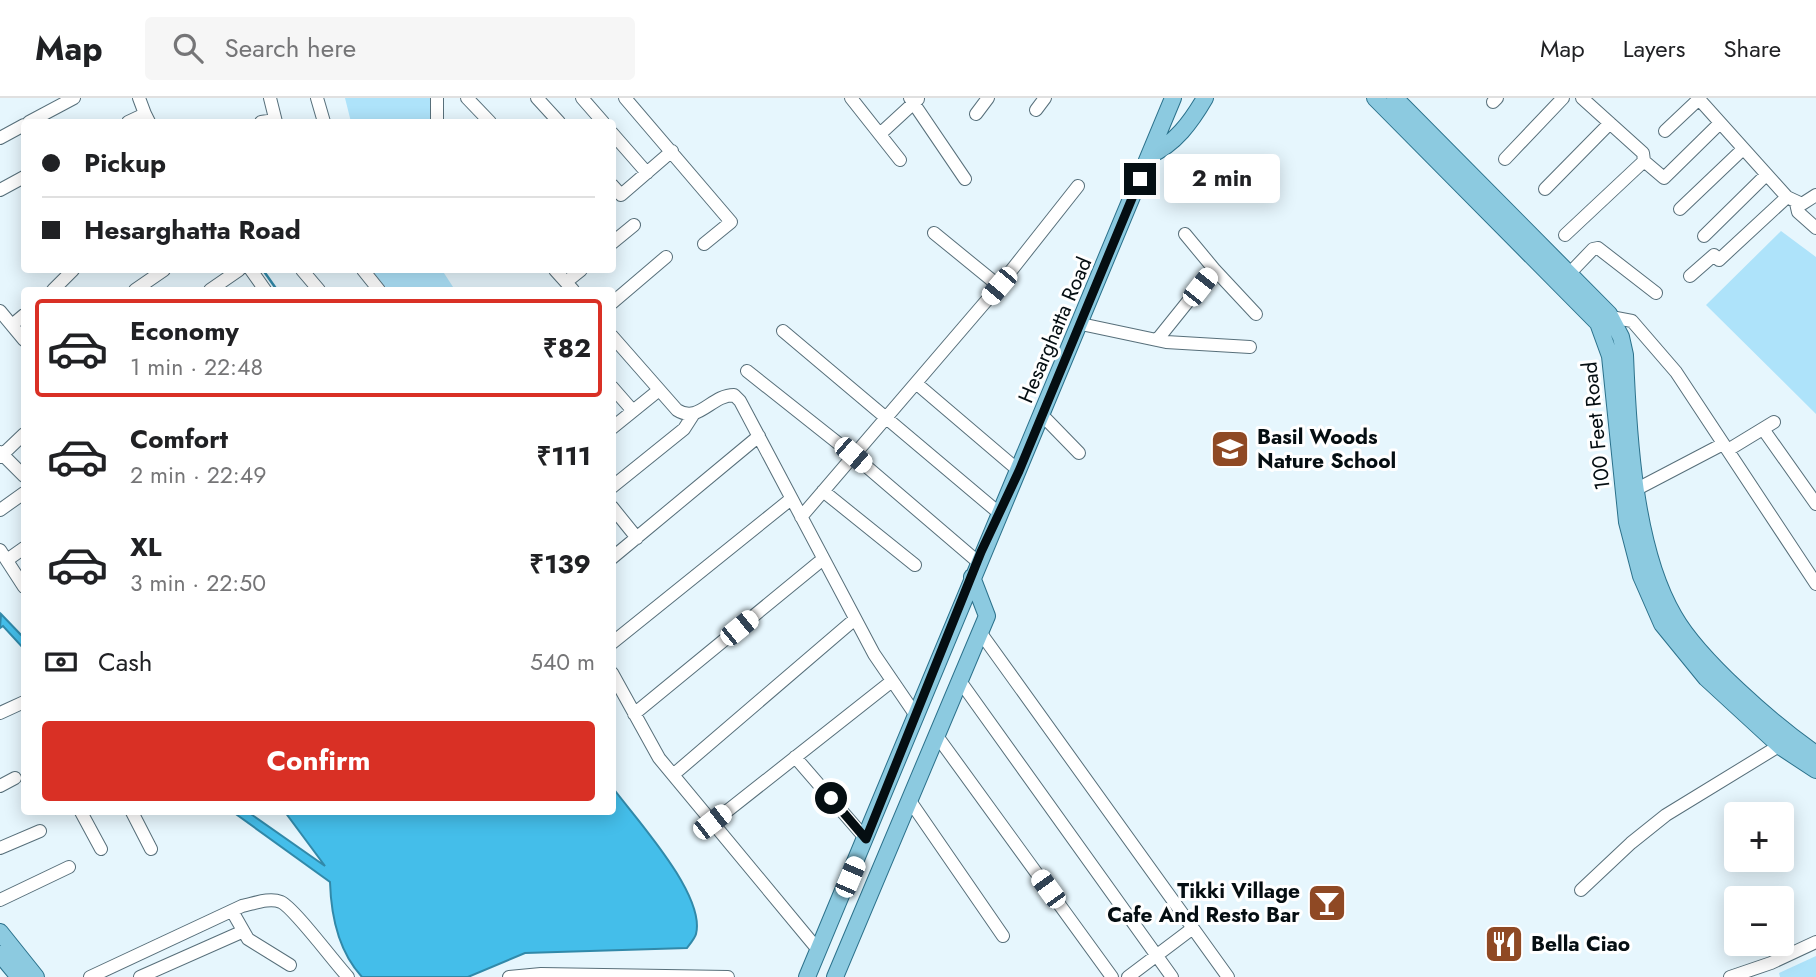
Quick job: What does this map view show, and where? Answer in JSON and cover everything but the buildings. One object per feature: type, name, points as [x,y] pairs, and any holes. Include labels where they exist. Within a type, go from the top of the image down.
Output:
[{"type":"main road","name":"Hesarghatta Road","points":[[807,977],[1173,98]]},
{"type":"main road","points":[[1150,155],[1166,148],[1193,119],[1205,98]]},
{"type":"main road","name":"100 Feet Road","points":[[1375,98],[1605,320],[1627,522],[1641,576],[1662,624],[1706,678],[1786,742],[1816,754]]},
{"type":"main road","name":"100 Feet Road","points":[[1395,98],[1569,274],[1605,320],[1625,355],[1641,519],[1654,571],[1674,617],[1717,668],[1816,770]]},
{"type":"main road","points":[[835,977],[987,616],[975,569]]},
{"type":"main road","points":[[0,932],[36,977]]},
{"type":"main road","points":[[0,954],[19,977]]},
{"type":"street","points":[[36,119],[74,98]]},
{"type":"street","points":[[139,98],[147,118]]},
{"type":"street","points":[[270,98],[275,119]]},
{"type":"street","points":[[317,98],[323,119]]},
{"type":"street","points":[[437,98],[437,119]]},
{"type":"street","points":[[467,98],[487,119]]},
{"type":"street","points":[[537,98],[556,119]]},
{"type":"street","points":[[582,98],[600,119]]},
{"type":"street","points":[[625,98],[732,222],[704,244]]},
{"type":"street","points":[[850,98],[900,160]]},
{"type":"street","points":[[976,114],[988,98]]},
{"type":"street","points":[[1036,110],[1045,98]]},
{"type":"street","points":[[1505,159],[1563,98]]},
{"type":"street","points":[[1582,98],[1643,153],[1644,161],[1664,178],[1720,123]]},
{"type":"street","points":[[1665,131],[1698,99],[1791,200],[1798,212],[1816,228]]},
{"type":"street","points":[[880,134],[914,100],[965,179]]},
{"type":"street","points":[[1545,188],[1610,123]]},
{"type":"street","points":[[0,138],[21,127]]},
{"type":"street","points":[[616,138],[647,173]]},
{"type":"street","points":[[1680,209],[1743,149]]},
{"type":"street","points":[[616,189],[621,195],[672,151]]},
{"type":"street","points":[[1565,235],[1644,161]]},
{"type":"street","points":[[1704,236],[1766,175]]},
{"type":"street","points":[[0,190],[21,179]]},
{"type":"street","points":[[801,517],[999,286],[1077,186]]},
{"type":"street","points":[[1791,200],[1802,204],[1816,195]]},
{"type":"street","points":[[1690,276],[1714,256],[1719,260],[1791,200]]},
{"type":"street","points":[[616,240],[634,225]]},
{"type":"street","points":[[934,233],[999,286]]},
{"type":"street","points":[[1185,234],[1256,314]]},
{"type":"street","points":[[1569,274],[1593,249],[1598,248],[1656,293]]},
{"type":"street","points":[[616,300],[666,257]]},
{"type":"street","points":[[1157,340],[1214,269]]},
{"type":"street","points":[[56,287],[70,273]]},
{"type":"street","points":[[139,287],[160,273]]},
{"type":"street","points":[[304,273],[316,287]]},
{"type":"street","points":[[365,273],[377,287]]},
{"type":"street","points":[[567,287],[579,273]]},
{"type":"street","points":[[0,311],[21,336]]},
{"type":"street","points":[[12,325],[21,318]]},
{"type":"street","points":[[1605,320],[1632,321],[1676,372],[1725,447],[1811,564],[1816,584]]},
{"type":"street","points":[[1081,324],[1157,340],[1250,347]]},
{"type":"street","points":[[783,331],[999,513]]},
{"type":"street","points":[[616,341],[677,411],[693,415]]},
{"type":"street","points":[[747,370],[853,455],[975,569]]},
{"type":"street","points":[[917,384],[1019,471]]},
{"type":"street","points":[[616,425],[659,390]]},
{"type":"street","points":[[616,391],[634,411]]},
{"type":"street","points":[[616,484],[684,429],[693,415],[724,395],[734,395],[759,436],[855,619],[917,717]]},
{"type":"street","points":[[1042,415],[1079,453]]},
{"type":"street","points":[[1637,489],[1768,426],[1816,504]]},
{"type":"street","points":[[616,555],[759,436]]},
{"type":"street","points":[[21,437],[1,454],[21,473]]},
{"type":"street","points":[[822,491],[915,565]]},
{"type":"street","points":[[0,510],[21,495]]},
{"type":"street","points":[[616,640],[791,499]]},
{"type":"street","points":[[616,512],[637,538]]},
{"type":"street","points":[[21,549],[3,555],[21,582]]},
{"type":"street","points":[[634,713],[823,559]]},
{"type":"street","points":[[673,775],[855,619]]},
{"type":"street","points":[[980,632],[1228,977]]},
{"type":"street","points":[[616,680],[659,758],[819,951]]},
{"type":"street","points":[[712,822],[892,681]]},
{"type":"street","points":[[960,681],[1172,977]]},
{"type":"street","points":[[0,713],[21,705]]},
{"type":"street","points":[[937,736],[1112,977]]},
{"type":"street","points":[[1581,890],[1631,843],[1666,815],[1786,742]]},
{"type":"street","points":[[795,757],[866,839]]},
{"type":"street","points":[[1,783],[15,778]]},
{"type":"street","points":[[910,801],[1003,936]]},
{"type":"street","points":[[83,815],[101,849]]},
{"type":"street","points":[[133,815],[150,849]]},
{"type":"street","points":[[0,848],[40,831]]},
{"type":"street","points":[[0,900],[69,867]]},
{"type":"street","points":[[90,977],[232,911],[265,901],[279,901],[293,911],[348,977]]},
{"type":"street","points":[[232,911],[248,939],[290,965]]},
{"type":"street","points":[[1128,977],[1193,928]]},
{"type":"street","points":[[140,977],[237,934]]},
{"type":"street","points":[[1730,977],[1771,963],[1816,942]]},
{"type":"street","points":[[509,977],[552,974],[728,977]]},
{"type":"shaded area","points":[[345,98],[430,98],[430,119],[350,119]]},
{"type":"shaded area","points":[[1781,231],[1816,257],[1816,414],[1706,305]]},
{"type":"shaded area","points":[[373,273],[444,273],[453,287],[384,287]]},
{"type":"shaded area","points":[[1816,956],[1816,977],[1780,977],[1779,973]]},
{"type":"water","points":[[1,614],[21,635],[21,646],[3,626],[0,628]]},
{"type":"water","points":[[616,792],[680,879],[696,918],[696,934],[687,948],[525,953],[468,977],[362,977],[342,945],[332,908],[330,882],[237,815],[252,815],[325,866],[287,815],[616,815]]},
{"type":"waterway","points":[[265,273],[275,287]]},
{"type":"place","name":"Basil Woods Nature School","points":[[1230,449]]},
{"type":"place","name":"Tikki Village Cafe And Resto Bar","points":[[1327,903]]},
{"type":"place","name":"Bella Ciao","points":[[1504,944]]},
{"type":"route","points":[[831,798],[866,839],[981,552],[1019,471],[1140,179]]}]
